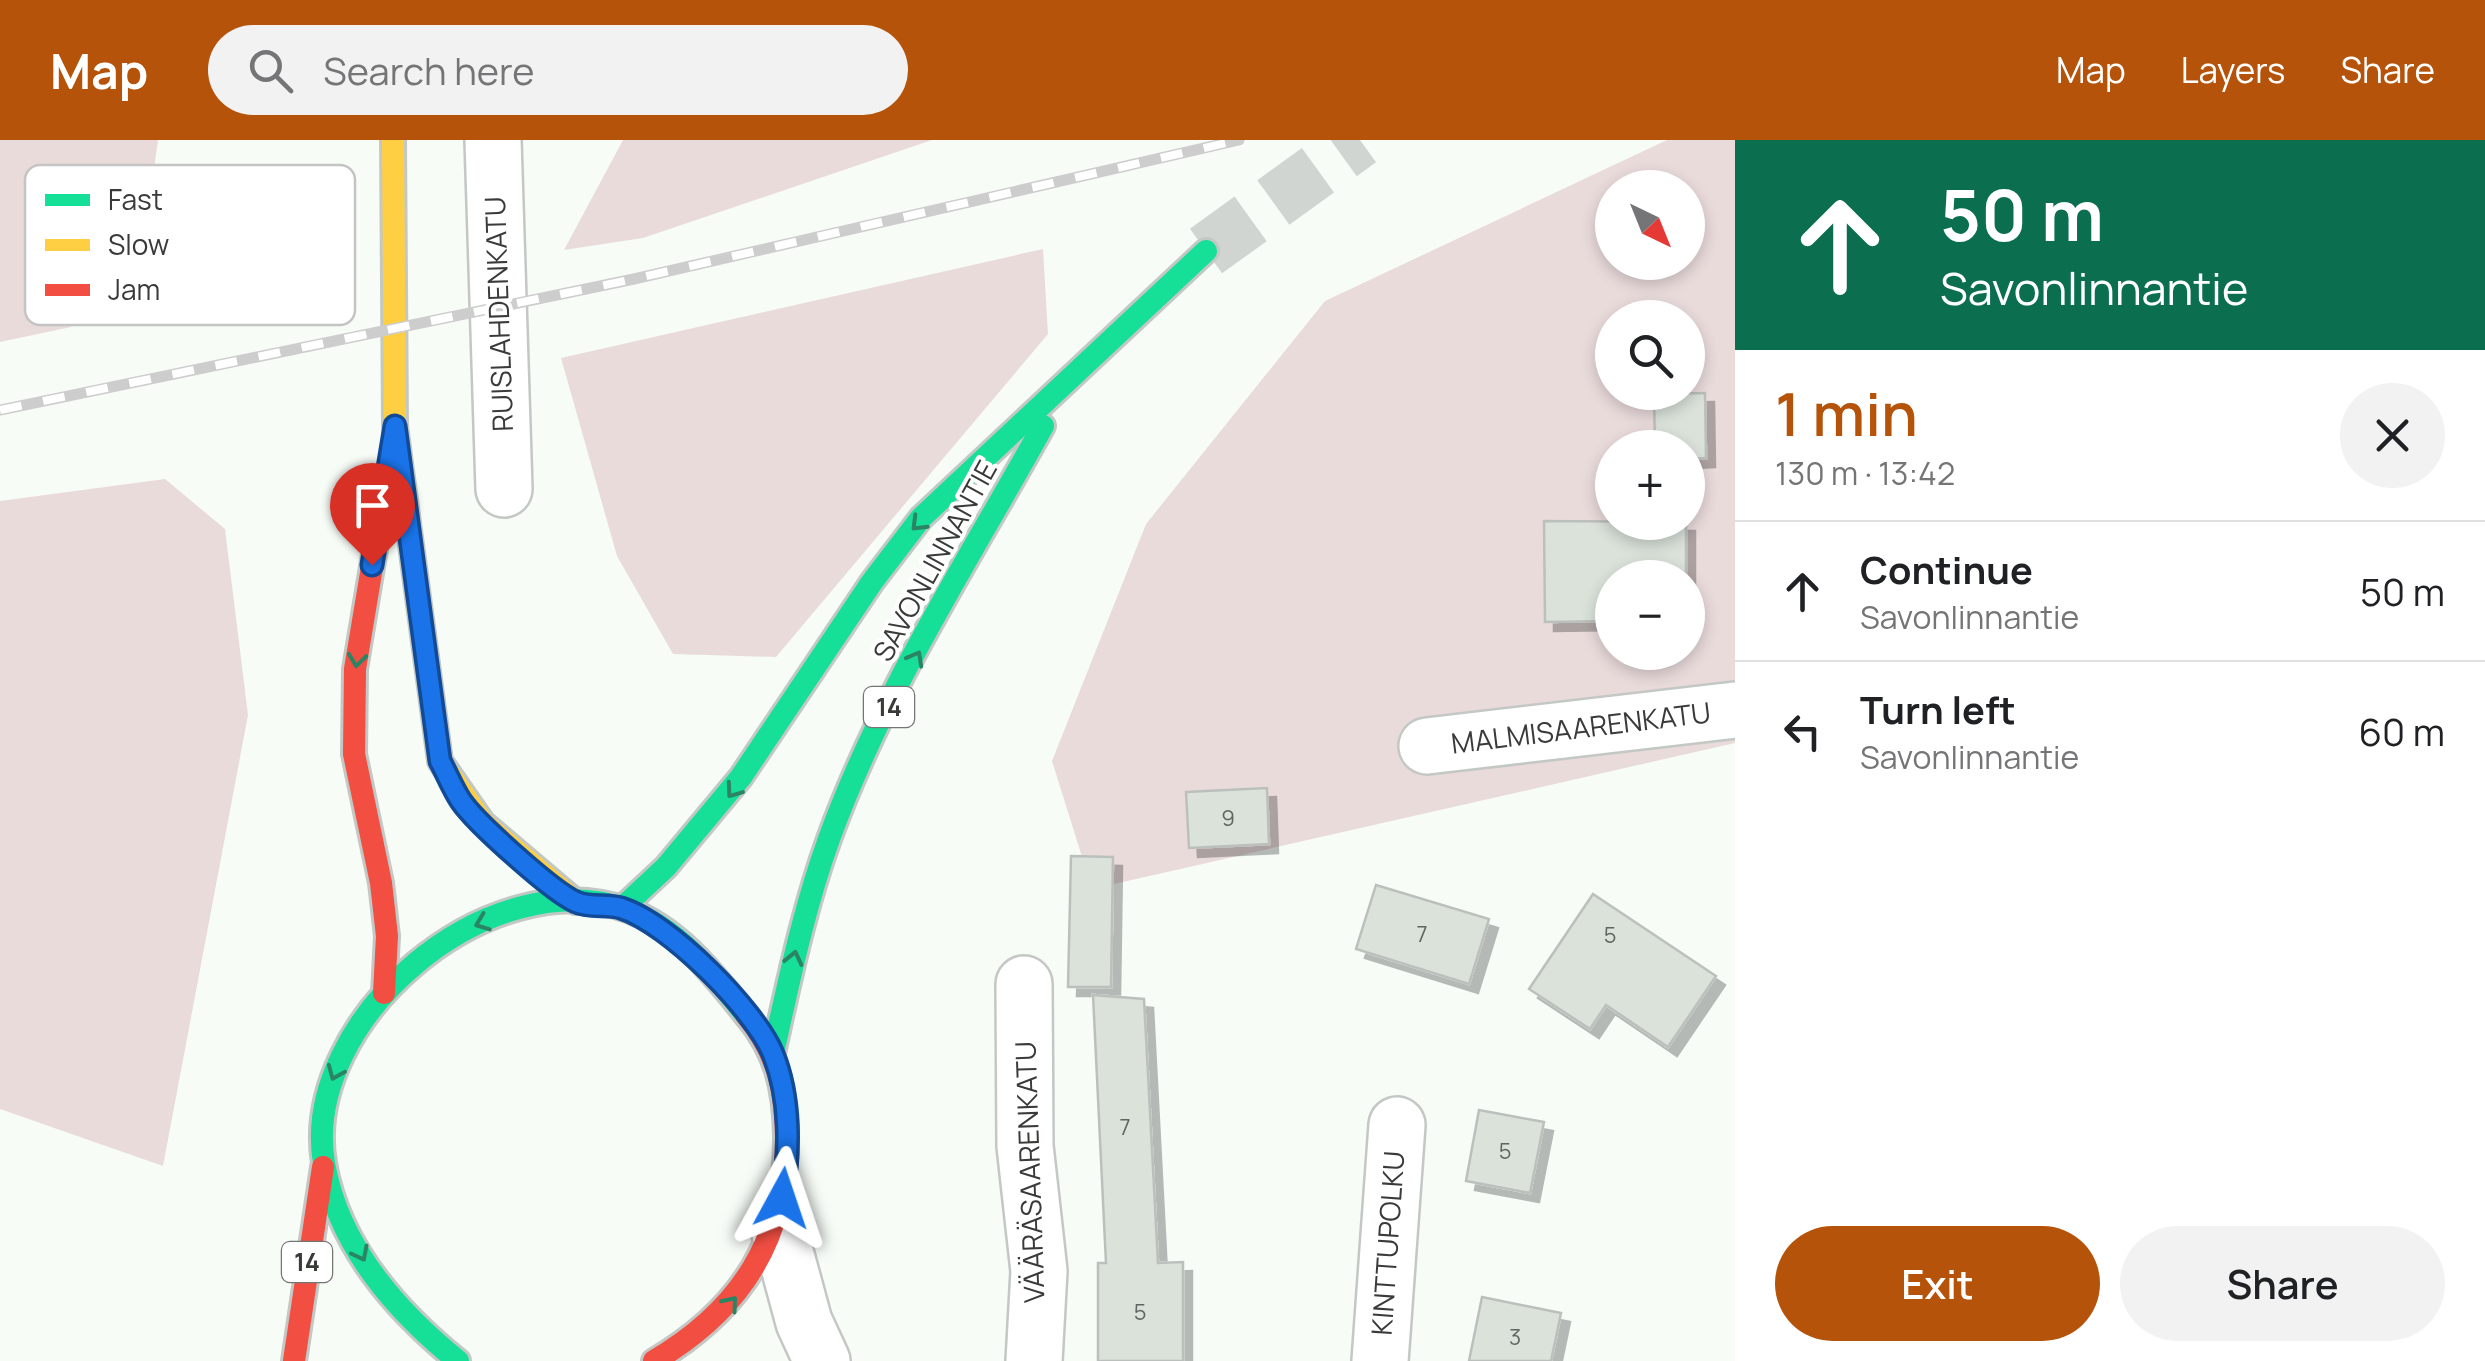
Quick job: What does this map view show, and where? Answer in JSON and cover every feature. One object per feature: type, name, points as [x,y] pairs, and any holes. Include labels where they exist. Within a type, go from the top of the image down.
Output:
[{"type":"main road","points":[[392,140],[395,426],[440,761],[462,803],[500,840],[576,902]]},
{"type":"main road","name":"SAVONLINNANTIE","points":[[622,908],[668,870],[711,820],[909,532],[1066,386],[1149,297],[1206,251]]},
{"type":"main road","name":"SAVONLINNANTIE","points":[[773,1053],[809,896],[840,809],[883,718],[1066,386]]},
{"type":"main road","points":[[384,993],[388,936],[354,754],[355,669],[395,426]]},
{"type":"main road","name":"14","points":[[294,1361],[298,1312],[324,1164],[322,1128],[328,1088],[343,1054],[384,993],[425,951],[476,924],[534,906],[576,902],[622,908],[654,924],[717,977],[773,1053],[786,1108],[787,1170],[778,1226],[753,1277],[723,1314],[679,1348],[654,1361]]},
{"type":"main road","name":"14","points":[[324,1164],[374,1281],[419,1333],[458,1361]]},
{"type":"street","name":"RUISLAHDENKATU","points":[[494,140],[504,489]]},
{"type":"street","name":"MALMISAARENKATU","points":[[1426,746],[1735,710]]},
{"type":"street","name":"VÄÄRÄSAARENKATU","points":[[1024,984],[1025,1146],[1039,1271],[1034,1361]]},
{"type":"street","name":"KINTTUPOLKU","points":[[1380,1361],[1397,1126]]},
{"type":"street","points":[[778,1226],[804,1322],[822,1361]]},
{"type":"shaded area","points":[[0,140],[158,140],[155,165],[25,165],[25,325],[73,325],[0,342]]},
{"type":"shaded area","points":[[623,140],[932,140],[643,238],[564,250]]},
{"type":"shaded area","points":[[1667,140],[1735,140],[1735,743],[1092,889],[1052,761],[1146,524],[1325,301],[1595,174],[1595,280],[1705,280],[1705,170],[1603,170]]},
{"type":"shaded area","points":[[1043,249],[1048,334],[776,657],[673,654],[617,556],[561,358]]},
{"type":"shaded area","points":[[165,479],[225,529],[248,715],[163,1166],[0,1109],[0,501]]},
{"type":"building","points":[[1705,393],[1706,458],[1705,430],[1655,430],[1654,410],[1705,410]]},
{"type":"building","points":[[1544,521],[1595,521],[1595,540],[1686,540],[1686,560],[1595,560],[1595,621],[1545,622]]},
{"type":"building","points":[[1267,788],[1269,844],[1189,848],[1186,792]]},
{"type":"building","points":[[1071,856],[1113,857],[1111,987],[1068,987]]},
{"type":"building","points":[[1376,885],[1489,919],[1469,984],[1356,949]]},
{"type":"building","points":[[1593,894],[1716,976],[1668,1047],[1606,1005],[1590,1029],[1529,989]]},
{"type":"building","points":[[1093,995],[1144,999],[1158,1263],[1183,1262],[1183,1361],[1098,1361],[1098,1263],[1106,1263]]},
{"type":"building","points":[[1479,1110],[1544,1122],[1530,1193],[1466,1181]]},
{"type":"building","points":[[1482,1297],[1561,1313],[1551,1361],[1469,1361]]},
{"type":"tunnel","points":[[1206,251],[1360,140]]},
{"type":"railway","points":[[0,410],[634,279],[1239,140]]},
{"type":"traffic: fast","points":[[622,908],[666,867],[741,777],[872,582],[921,518],[1206,251]]},
{"type":"traffic: fast","points":[[773,1053],[812,891],[850,785],[900,680],[1043,426]]},
{"type":"traffic: fast","points":[[458,1361],[413,1320],[373,1274],[342,1222],[331,1193],[324,1163],[325,1109],[342,1056],[373,1007],[415,964],[465,930],[519,908],[574,900],[628,910],[663,929],[694,954],[746,1015]]},
{"type":"traffic: slow","points":[[393,140],[395,426],[440,761],[483,823],[576,902]]},
{"type":"traffic: jam","points":[[384,993],[387,936],[381,883],[354,754],[355,669],[386,483]]},
{"type":"traffic: jam","points":[[654,1361],[685,1341],[734,1294],[768,1239],[778,1207],[784,1173],[784,1102],[772,1057],[746,1015]]},
{"type":"traffic: jam","points":[[294,1361],[323,1167]]},
{"type":"route","points":[[372,565],[395,426],[440,761],[462,803],[500,840],[576,902],[622,908],[654,924],[717,977],[773,1053],[786,1108],[787,1170],[782,1198]]}]
